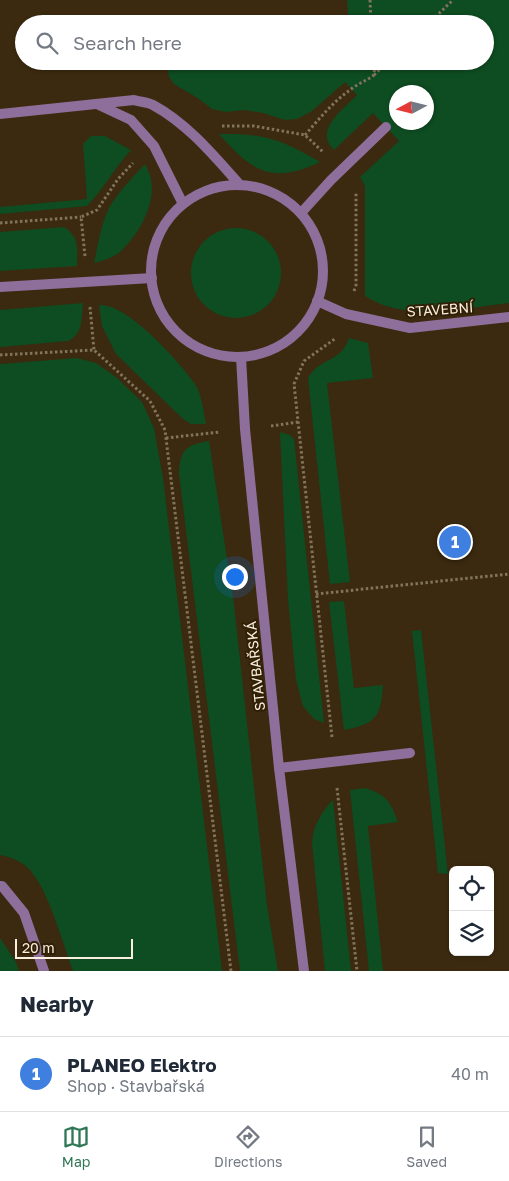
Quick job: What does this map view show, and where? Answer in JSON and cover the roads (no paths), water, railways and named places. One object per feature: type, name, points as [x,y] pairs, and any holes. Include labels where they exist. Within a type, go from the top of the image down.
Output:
[{"type":"street","points":[[0,114],[134,100],[151,104],[178,122],[205,145],[240,185]]},
{"type":"street","points":[[98,104],[131,120],[154,146],[183,204]]},
{"type":"street","points":[[300,213],[386,127]]},
{"type":"street","points":[[225,185],[240,185],[257,187],[273,193],[288,201],[300,213],[310,225],[317,239],[321,254],[322,278],[317,301],[310,316],[300,329],[288,340],[273,349],[241,357],[222,356],[204,350],[188,341],[174,329],[163,314],[155,296],[152,278],[152,261],[155,245],[161,229],[171,215],[196,195],[225,185]]},
{"type":"street","points":[[0,288],[152,278]]},
{"type":"street","name":"STAVEBNÍ","points":[[317,301],[346,314],[410,328],[509,317]]},
{"type":"street","name":"STAVBAŘSKÁ","points":[[241,357],[245,429],[279,768],[304,971]]},
{"type":"street","points":[[279,768],[410,753]]},
{"type":"street","points":[[0,886],[24,913],[44,971]]},
{"type":"place","name":"PLANEO Elektro","points":[[455,542]]}]
